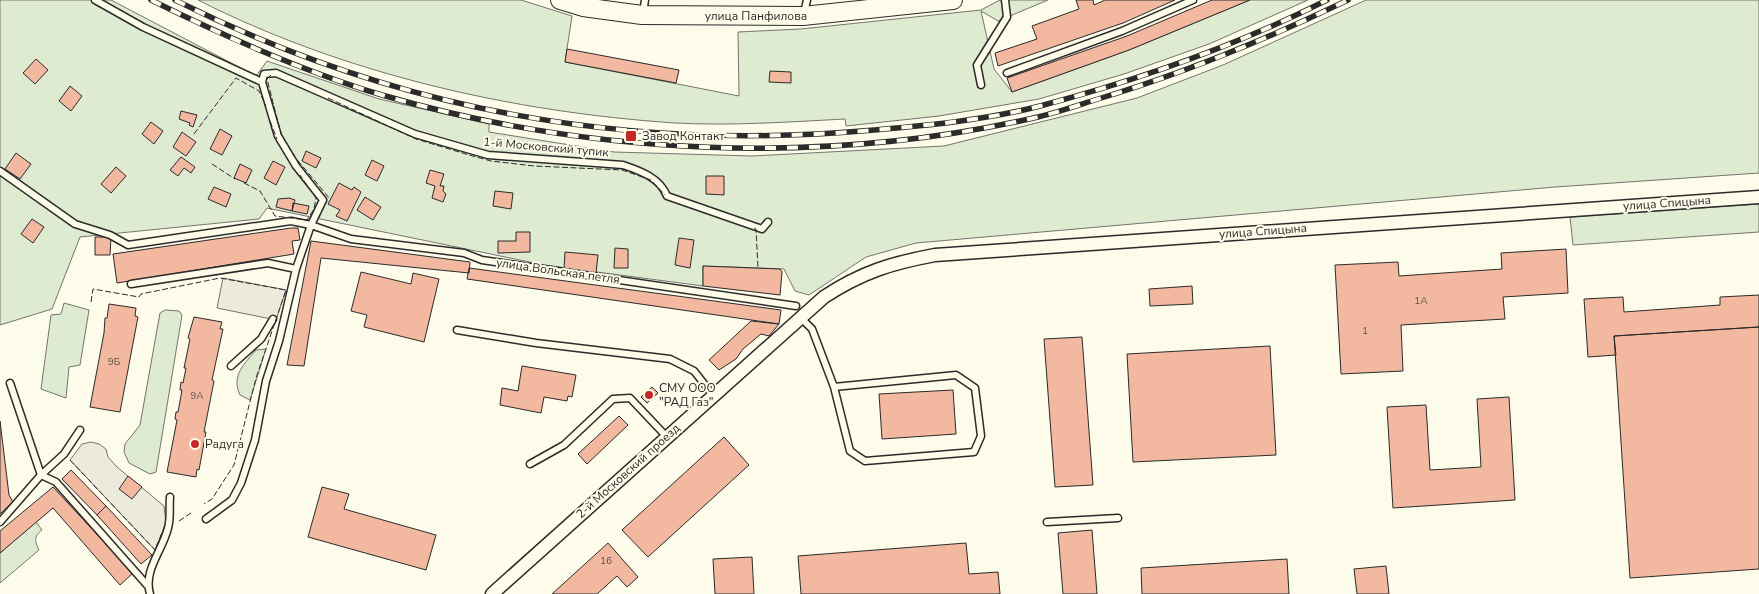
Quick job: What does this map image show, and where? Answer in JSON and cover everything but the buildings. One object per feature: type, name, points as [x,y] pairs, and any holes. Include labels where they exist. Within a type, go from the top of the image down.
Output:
[{"type":"main road","name":"улица Панфилова","points":[[560,0],[583,7],[805,8],[953,0]]},
{"type":"street","name":"улица Спицына","points":[[787,329],[798,311],[846,282],[890,264],[935,255],[1759,197]]},
{"type":"street","name":"2-й Московский проезд","points":[[492,594],[787,329]]},
{"type":"lane","points":[[95,0],[152,31],[262,82],[278,136],[296,166],[323,200],[311,225],[296,269],[280,341],[266,381],[255,440],[241,483],[232,500],[206,519]]},
{"type":"lane","points":[[981,85],[976,65],[1007,17],[1006,0]]},
{"type":"lane","points":[[1007,73],[1122,31],[1193,0]]},
{"type":"lane","name":"1-й Московский тупик","points":[[262,82],[264,74],[276,72],[415,134],[488,156],[623,165],[640,170],[663,186],[668,196],[762,229],[768,222]]},
{"type":"lane","name":"улица Вольская петля","points":[[0,171],[75,224],[110,236],[128,245],[291,221],[311,225],[351,239],[464,253],[482,260],[798,311]]},
{"type":"lane","points":[[131,284],[268,263],[296,269]]},
{"type":"lane","points":[[798,311],[812,329],[834,387],[850,451],[865,461],[974,452],[981,436],[975,388],[956,375],[834,387]]},
{"type":"lane","points":[[231,366],[261,339],[272,319]]},
{"type":"lane","points":[[457,330],[536,343],[670,359],[694,371],[713,394]]},
{"type":"lane","points":[[10,383],[41,475],[56,482],[138,572],[147,585],[150,594]]},
{"type":"lane","points":[[530,464],[564,445],[613,399],[630,398],[666,436]]},
{"type":"lane","points":[[0,522],[41,475],[64,454],[80,430]]},
{"type":"lane","points":[[147,585],[149,574],[168,530],[170,497]]},
{"type":"lane","points":[[1047,522],[1118,518]]},
{"type":"green space","points":[[0,0],[111,0],[256,76],[267,61],[379,99],[489,124],[489,132],[614,152],[752,156],[944,146],[1137,98],[1223,65],[1366,0],[1759,0],[1759,173],[1555,187],[916,243],[866,257],[809,295],[795,291],[784,269],[703,266],[703,286],[544,265],[267,208],[259,219],[80,237],[52,309],[0,325]]},
{"type":"green space","points":[[198,0],[521,0],[572,16],[565,62],[739,96],[738,32],[801,29],[981,10],[1000,0],[1048,0],[998,21],[981,11],[994,69],[1012,92],[1129,50],[1250,0],[1308,0],[1209,44],[1124,74],[1039,99],[939,116],[846,126],[845,119],[738,124],[675,123],[552,110],[491,99],[370,69],[311,49],[254,26]]},
{"type":"green space","points":[[1759,204],[1759,232],[1573,245],[1570,217]]},
{"type":"green space","points":[[64,303],[89,310],[80,365],[69,367],[66,398],[41,389],[51,315],[61,314]]},
{"type":"green space","points":[[165,310],[179,311],[182,315],[156,472],[150,474],[129,463],[124,452],[125,444],[140,425],[160,313]]},
{"type":"green space","points":[[266,349],[250,400],[240,395],[237,382],[238,376],[243,365],[256,350]]},
{"type":"green space","points":[[36,522],[42,530],[36,539],[39,550],[0,583],[0,553]]},
{"type":"shaded area","points":[[223,278],[286,290],[276,320],[217,308]]},
{"type":"shaded area","points":[[91,442],[99,444],[106,449],[108,457],[117,467],[164,506],[166,523],[155,550],[70,460],[82,444]]},
{"type":"railway","points":[[151,0],[236,40],[352,86],[462,115],[543,131],[626,142],[709,147],[792,148],[875,143],[957,133],[1046,115],[1194,67],[1256,42],[1348,0]]},
{"type":"railway","points":[[175,0],[259,38],[343,70],[429,96],[515,115],[603,128],[692,135],[782,135],[874,130],[936,124],[1020,111],[1113,85],[1222,47],[1293,17],[1327,0]]},
{"type":"fence","points":[[271,75],[267,79],[281,134],[294,156],[330,199]]},
{"type":"fence","points":[[194,134],[236,78],[259,91],[266,106]]},
{"type":"fence","points":[[328,98],[416,139],[469,155],[491,161],[534,166],[622,170],[651,180],[665,195]]},
{"type":"fence","points":[[270,121],[277,139]]},
{"type":"fence","points":[[212,164],[235,179]]},
{"type":"fence","points":[[244,183],[260,191],[275,216],[307,220],[314,209],[316,198],[300,175]]},
{"type":"fence","points":[[754,228],[756,229],[758,268]]},
{"type":"fence","points":[[91,302],[93,289],[139,297],[141,294],[220,278],[286,290],[256,378],[234,465],[212,499],[204,504]]},
{"type":"fence","points":[[70,460],[155,550],[166,523]]},
{"type":"fence","points":[[179,521],[191,513]]},
{"type":"place","name":"Завод Контакт","points":[[631,136]]},
{"type":"place","name":"СМУ ООО \"РАД Газ\"","points":[[649,395]]},
{"type":"place","name":"Радуга","points":[[195,444]]}]
